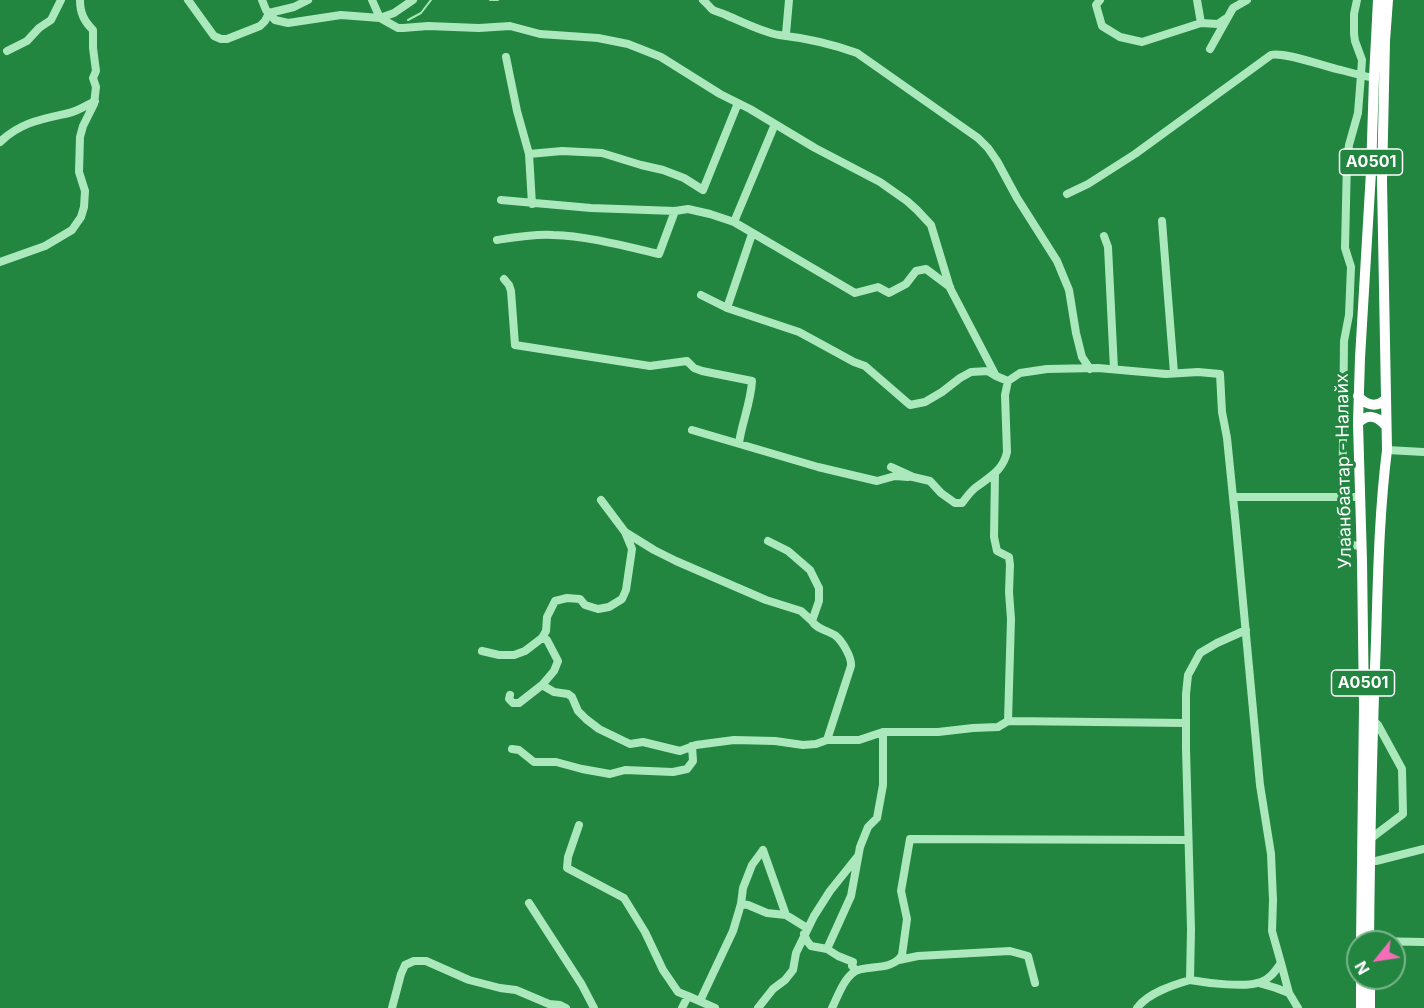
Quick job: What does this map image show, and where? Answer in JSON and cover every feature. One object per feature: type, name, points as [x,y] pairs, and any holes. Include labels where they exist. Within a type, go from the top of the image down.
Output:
[{"type":"highway","name":"Улаанбаатар - Налайх","points":[[1367,930],[1358,396],[1378,0]]},
{"type":"highway","name":"Улаанбаатар - Налайх","points":[[1367,930],[1379,550],[1387,450],[1382,181],[1388,0]]},
{"type":"highway","points":[[1358,396],[1363,402],[1374,405],[1386,400]]},
{"type":"highway","points":[[1358,423],[1372,416],[1381,420],[1385,425]]},
{"type":"highway","points":[[1361,990],[1361,1008]]},
{"type":"highway","points":[[1370,990],[1370,1008]]},
{"type":"street","points":[[7,51],[27,41],[39,28],[51,20],[61,0]]},
{"type":"street","points":[[0,262],[45,246],[72,230],[81,217],[85,191],[79,172],[80,137],[82,126],[95,101],[96,87],[93,78],[96,71],[93,30],[85,22],[80,10],[80,0]]},
{"type":"street","points":[[188,0],[214,36],[221,39],[227,39],[260,26],[269,13],[294,7],[308,0]]},
{"type":"street","points":[[262,0],[266,10],[275,20],[288,23],[341,15],[380,18],[394,13],[413,0]]},
{"type":"street","points":[[372,0],[380,18],[398,28],[510,26],[540,34],[598,38],[628,44],[661,57],[815,148],[879,182],[907,201],[931,225],[951,288],[996,376]]},
{"type":"street","points":[[786,34],[789,0]]},
{"type":"street","points":[[1100,0],[1096,5],[1102,26],[1120,37],[1142,42],[1202,23],[1218,24],[1227,19]]},
{"type":"street","points":[[1197,0],[1202,23]]},
{"type":"street","points":[[1209,49],[1233,8],[1247,0]]},
{"type":"street","points":[[1357,0],[1354,34],[1361,58],[1361,75],[1358,113],[1347,160],[1346,248],[1351,267],[1350,309],[1344,341],[1342,538],[1348,545],[1361,546]]},
{"type":"street","points":[[706,1],[712,9],[751,26],[780,35],[786,34],[839,46],[857,53],[978,138],[997,161],[1017,198],[1057,261],[1070,290],[1082,357],[1090,369]]},
{"type":"street","points":[[1067,194],[1088,184],[1127,159],[1271,55],[1290,56],[1374,78]]},
{"type":"street","points":[[506,57],[529,154],[532,204]]},
{"type":"street","points":[[0,142],[10,133],[30,122],[72,113],[95,101]]},
{"type":"street","points":[[529,154],[562,151],[602,153],[663,170],[684,178],[703,190],[738,103]]},
{"type":"street","points":[[734,222],[775,124]]},
{"type":"street","points":[[501,200],[591,208],[688,210],[710,214],[734,222],[855,293],[878,287],[888,293],[906,284],[916,271],[926,269],[951,288]]},
{"type":"street","points":[[497,240],[554,235],[600,241],[659,254],[675,211]]},
{"type":"street","points":[[1162,221],[1174,373]]},
{"type":"street","points":[[727,308],[752,234]]},
{"type":"street","points":[[1104,236],[1108,248],[1114,369]]},
{"type":"street","points":[[504,279],[511,291],[515,345],[650,366],[687,361],[694,368],[702,371],[752,381],[740,443]]},
{"type":"street","points":[[701,296],[727,308],[799,332],[865,366],[910,405],[925,402],[972,372],[988,370],[1008,381]]},
{"type":"street","points":[[693,430],[818,467],[877,481],[895,476],[930,481],[955,503],[962,503],[973,489],[994,474],[1005,460],[1007,452],[1005,395],[1008,381],[1020,373],[1078,368],[1221,374],[1222,411],[1233,497],[1260,785],[1271,854],[1272,931],[1290,993],[1298,1008]]},
{"type":"street","points":[[1387,450],[1424,452]]},
{"type":"street","points":[[891,467],[913,477]]},
{"type":"street","points":[[994,474],[994,537],[997,550],[1009,557],[1010,565],[1008,722]]},
{"type":"street","points":[[1233,497],[1359,497]]},
{"type":"street","points":[[482,651],[499,655],[514,655],[525,651],[542,638],[546,631],[549,611],[555,601],[567,598],[580,599],[585,605],[598,609],[609,607],[622,599],[626,590],[632,549],[625,532],[601,500]]},
{"type":"street","points":[[625,532],[676,561],[766,600],[801,611],[815,626],[835,635],[852,659],[827,740]]},
{"type":"street","points":[[768,541],[788,551],[810,570],[819,588],[819,601],[812,621]]},
{"type":"street","points":[[1190,980],[1191,929],[1185,723],[1188,675],[1200,653],[1246,630]]},
{"type":"street","points":[[510,695],[509,699],[513,703],[519,703],[542,686],[555,671],[558,661],[547,640],[542,638]]},
{"type":"street","points":[[542,686],[554,692],[568,694],[572,697],[578,711],[586,719],[599,729],[630,744],[643,742],[680,751],[696,745],[734,740],[775,741],[803,745],[827,740],[859,740],[883,732],[938,732],[998,727],[1008,722],[1185,723]]},
{"type":"street","points":[[1370,839],[1403,814],[1402,770],[1378,725],[1373,720]]},
{"type":"street","points":[[827,949],[851,896],[860,847],[868,827],[877,818],[881,803],[883,732]]},
{"type":"street","points":[[512,749],[519,750],[534,762],[556,762],[610,774],[625,770],[673,772],[687,769],[693,761],[692,746]]},
{"type":"street","points":[[579,825],[568,857],[567,868],[624,898],[645,932],[663,970],[678,992],[715,1008]]},
{"type":"street","points":[[899,960],[902,955],[907,919],[901,891],[910,839],[1188,840]]},
{"type":"street","points":[[1370,861],[1424,849]]},
{"type":"street","points":[[700,1001],[733,931],[743,888],[752,865],[763,850],[786,915],[806,931],[807,941],[811,946],[827,949],[853,962],[852,966],[856,970]]},
{"type":"street","points":[[758,1008],[773,989],[793,970],[796,953],[806,931],[831,891],[859,854]]},
{"type":"street","points":[[529,903],[582,985],[594,1008]]},
{"type":"street","points":[[741,904],[767,913],[786,915]]},
{"type":"street","points":[[1406,942],[1424,942]]},
{"type":"street","points":[[832,1008],[846,980],[856,970],[880,967],[918,956],[1010,951],[1028,956],[1035,983]]},
{"type":"street","points":[[392,1008],[405,965],[414,961],[426,961],[469,980],[516,990],[549,1004],[566,1008]]},
{"type":"street","points":[[1259,983],[1270,977],[1281,963]]},
{"type":"street","points":[[1137,1008],[1141,1003],[1168,987],[1190,980],[1236,985],[1259,983],[1290,993]]},
{"type":"street","points":[[682,1008],[688,996]]},
{"type":"waterway","points":[[408,20],[421,13],[431,0]]},
{"type":"waterway","points":[[490,0],[498,0]]}]
